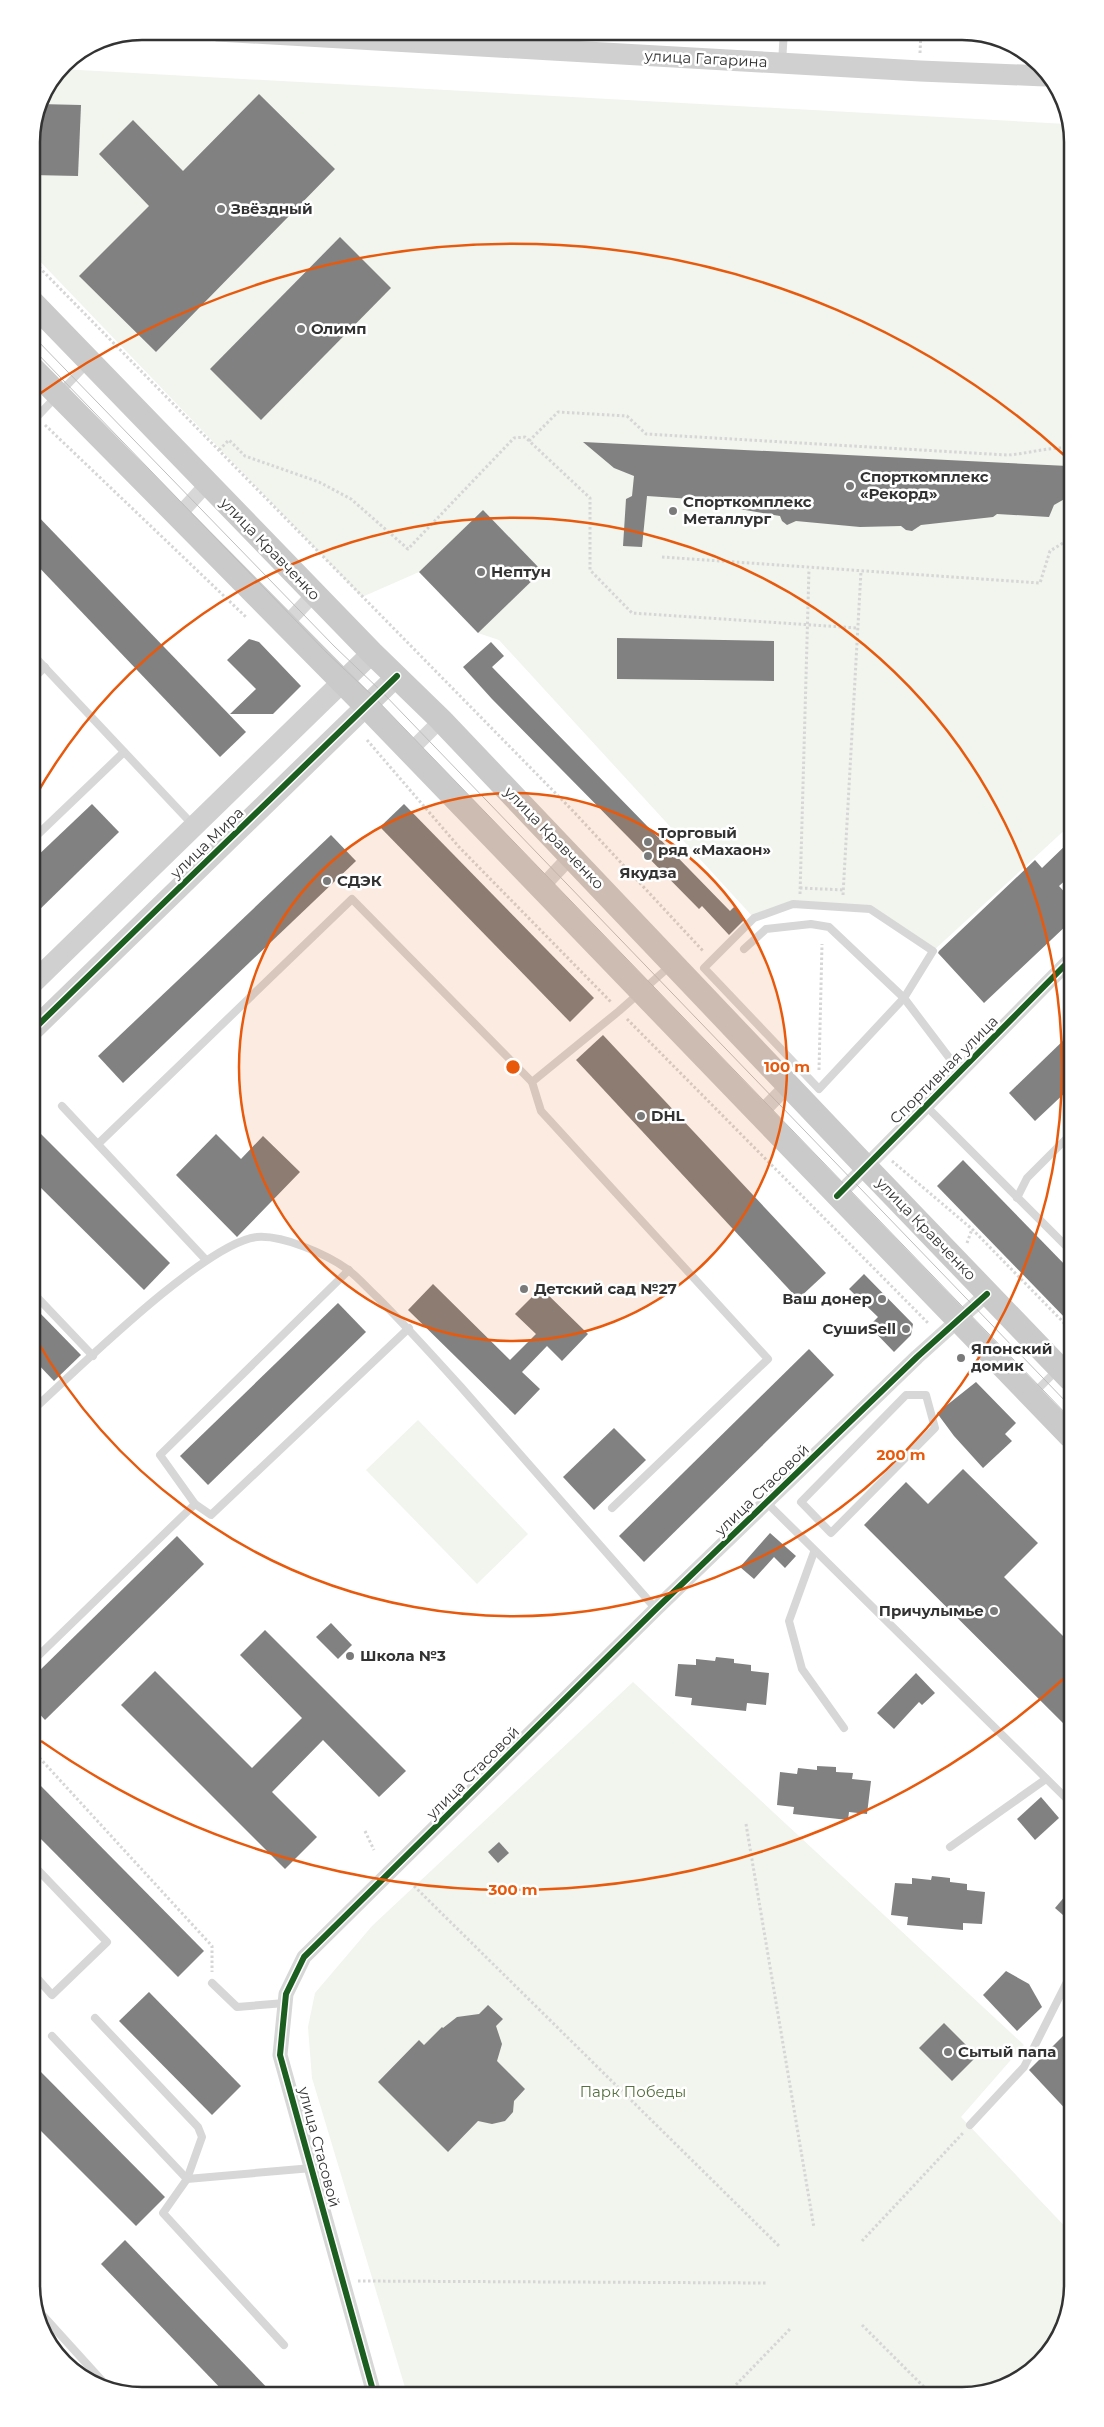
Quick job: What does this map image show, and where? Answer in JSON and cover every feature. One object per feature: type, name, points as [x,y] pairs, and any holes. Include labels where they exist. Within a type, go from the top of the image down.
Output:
[{"type":"main road","name":"улица Кравченко","points":[[40,310],[314,594],[441,720],[788,1085],[874,1160],[988,1294],[1064,1365]]},
{"type":"main road","points":[[40,376],[342,683],[359,714],[410,751],[1064,1430]]},
{"type":"street","name":"улица Гагарина","points":[[427,40],[782,63],[1040,76]]},
{"type":"street","points":[[178,516],[207,484]]},
{"type":"street","points":[[285,625],[314,594]]},
{"type":"street","name":"улица Мира","points":[[40,976],[372,653]]},
{"type":"street","name":"улица Мира","points":[[40,1023],[397,676]]},
{"type":"street","points":[[410,751],[441,720]]},
{"type":"street","points":[[541,888],[571,856]]},
{"type":"street","name":"Спортивная улица","points":[[837,1196],[1064,966]]},
{"type":"street","points":[[759,1114],[788,1085]]},
{"type":"street","name":"улица Стасовой","points":[[372,2387],[280,2054],[286,1994],[304,1957],[656,1609],[940,1336],[988,1294]]},
{"type":"lane","points":[[782,63],[783,40]]},
{"type":"lane","points":[[40,414],[90,362]]},
{"type":"lane","points":[[40,662],[194,826]]},
{"type":"lane","points":[[40,672],[45,667]]},
{"type":"lane","points":[[40,832],[124,752]]},
{"type":"lane","points":[[98,1144],[352,899],[532,1082],[541,1111],[768,1359],[612,1508]]},
{"type":"lane","points":[[800,904],[870,910],[933,951],[904,998],[819,1089],[704,968],[712,960],[754,918],[800,904]]},
{"type":"lane","points":[[744,949],[766,929],[811,924],[830,927],[904,998],[960,1072]]},
{"type":"lane","points":[[532,1082],[674,963]]},
{"type":"lane","points":[[62,1106],[206,1260]]},
{"type":"lane","points":[[926,1106],[1064,1244]]},
{"type":"lane","points":[[1017,1198],[1027,1178],[1064,1141]]},
{"type":"lane","points":[[40,1404],[154,1302],[206,1260],[237,1244],[256,1237],[294,1244],[327,1257],[349,1270],[409,1328],[656,1609]]},
{"type":"lane","points":[[349,1270],[160,1455],[195,1504],[211,1515],[409,1328]]},
{"type":"lane","points":[[40,1301],[93,1356]]},
{"type":"lane","points":[[1031,1396],[1064,1370]]},
{"type":"lane","points":[[906,1395],[926,1395],[935,1428],[831,1533],[801,1502],[906,1395]]},
{"type":"lane","points":[[767,1503],[814,1552],[851,1585],[1064,1796]]},
{"type":"lane","points":[[40,1655],[195,1504]]},
{"type":"lane","points":[[814,1552],[789,1621],[802,1669],[844,1728]]},
{"type":"lane","points":[[950,1847],[1046,1779]]},
{"type":"lane","points":[[40,1872],[107,1942],[52,1995],[40,1982]]},
{"type":"lane","points":[[212,1982],[237,2007],[285,2003]]},
{"type":"lane","points":[[970,2126],[1024,2067],[1064,1988]]},
{"type":"lane","points":[[95,2018],[198,2126],[202,2137],[187,2179],[163,2213],[284,2345]]},
{"type":"lane","points":[[52,2036],[187,2179]]},
{"type":"lane","points":[[187,2179],[312,2168]]},
{"type":"lane","points":[[45,2318],[98,2377]]},
{"type":"path","points":[[40,268],[566,804],[712,960]]},
{"type":"path","points":[[529,441],[558,412],[627,416],[646,434],[1007,455],[1024,454],[1054,447],[1064,448]]},
{"type":"path","points":[[40,426],[250,621]]},
{"type":"path","points":[[219,450],[229,440],[245,456],[319,482],[351,499],[408,550],[514,438],[525,437],[590,498],[590,570],[632,613],[857,628]]},
{"type":"path","points":[[662,557],[1040,584],[1050,550],[1064,542]]},
{"type":"path","points":[[800,904],[809,569]]},
{"type":"path","points":[[839,907],[845,890],[861,571]]},
{"type":"path","points":[[359,714],[459,847],[940,1336]]},
{"type":"path","points":[[800,888],[845,890]]},
{"type":"path","points":[[811,924],[822,944]]},
{"type":"path","points":[[819,1089],[822,944],[830,927]]},
{"type":"path","points":[[874,1160],[972,1229],[1064,1323]]},
{"type":"path","points":[[40,1758],[212,1946],[212,1982]]},
{"type":"path","points":[[746,1824],[814,2228]]},
{"type":"path","points":[[366,1831],[374,1850]]},
{"type":"path","points":[[414,1886],[779,2246]]},
{"type":"path","points":[[862,2241],[970,2126]]},
{"type":"path","points":[[343,2281],[768,2283]]},
{"type":"path","points":[[862,2325],[924,2387]]},
{"type":"path","points":[[734,2387],[790,2329]]},
{"type":"green space","name":"Спорткомплекс Металлург","points":[[70,70],[1062,124],[1064,142],[1064,831],[933,951],[870,909],[800,904],[754,918],[499,640],[478,633],[419,572],[362,597],[40,261],[40,136],[42,122],[45,109],[51,97],[61,80]]},
{"type":"green space","points":[[418,1420],[528,1534],[477,1584],[366,1470]]},
{"type":"green space","name":"Парк Победы","points":[[633,1682],[1024,2045],[961,2117],[1064,2226],[1063,2298],[1059,2318],[1047,2341],[1034,2357],[1013,2373],[995,2382],[968,2387],[405,2387],[312,2078],[308,2027],[315,1993],[372,1926]]},
{"type":"building","name":"Звёздный","points":[[259,94],[335,169],[156,352],[79,276],[149,206],[99,154],[133,120],[183,171]]},
{"type":"building","points":[[47,104],[81,105],[78,176],[40,175],[40,136],[43,116]]},
{"type":"building","name":"Олимп","points":[[340,237],[391,288],[261,420],[210,369]]},
{"type":"building","name":"Спорткомплекс «Рекорд»","points":[[583,442],[1064,466],[1064,499],[1054,505],[1049,517],[997,514],[993,517],[921,525],[912,531],[906,530],[901,526],[860,527],[796,521],[787,525],[780,516],[722,506],[706,500],[647,496],[642,547],[623,546],[626,499],[632,496],[634,476],[614,468]]},
{"type":"building","name":"Нептун","points":[[483,510],[542,571],[478,633],[419,572]]},
{"type":"building","points":[[40,518],[246,732],[220,757],[40,568]]},
{"type":"building","points":[[617,638],[774,641],[774,681],[617,679]]},
{"type":"building","points":[[249,639],[259,642],[301,686],[273,714],[230,714],[256,689],[227,660]]},
{"type":"building","name":"Торговый ряд «Махаон»","points":[[491,642],[504,656],[492,667],[730,911],[734,907],[745,919],[729,935],[702,906],[699,909],[492,699],[463,667]]},
{"type":"building","points":[[92,804],[119,832],[40,909],[40,853]]},
{"type":"building","points":[[404,804],[594,998],[570,1022],[380,827]]},
{"type":"building","points":[[331,835],[356,861],[123,1083],[98,1056]]},
{"type":"building","points":[[1064,847],[1064,882],[1059,886],[1064,892],[1064,928],[984,1003],[938,953],[1035,860],[1042,868]]},
{"type":"building","points":[[603,1035],[826,1273],[798,1299],[576,1060]]},
{"type":"building","points":[[1064,1040],[1064,1094],[1035,1121],[1009,1093]]},
{"type":"building","points":[[40,1133],[170,1263],[144,1290],[40,1187]]},
{"type":"building","points":[[216,1134],[241,1159],[263,1136],[300,1172],[237,1237],[176,1175]]},
{"type":"building","points":[[963,1160],[1064,1264],[1064,1317],[937,1186]]},
{"type":"building","points":[[864,1274],[913,1324],[911,1335],[894,1352],[869,1326],[878,1317],[849,1289]]},
{"type":"building","points":[[433,1284],[510,1360],[536,1334],[515,1314],[541,1288],[588,1334],[562,1361],[547,1346],[522,1372],[540,1389],[515,1415],[408,1310]]},
{"type":"building","points":[[338,1303],[366,1332],[208,1485],[180,1456]]},
{"type":"building","points":[[40,1313],[81,1355],[54,1381],[40,1366]]},
{"type":"building","points":[[809,1349],[834,1375],[644,1562],[619,1536]]},
{"type":"building","points":[[976,1382],[1016,1423],[1005,1434],[1012,1441],[983,1468],[954,1436],[937,1413]]},
{"type":"building","points":[[614,1428],[646,1460],[594,1510],[563,1477]]},
{"type":"building","name":"Причулымье","points":[[963,1469],[1038,1543],[1004,1577],[1064,1637],[1064,1724],[864,1525],[906,1482],[928,1504]]},
{"type":"building","points":[[770,1533],[796,1556],[785,1568],[774,1557],[754,1579],[740,1567]]},
{"type":"building","points":[[177,1536],[204,1564],[45,1720],[40,1714],[40,1670]]},
{"type":"building","points":[[331,1623],[352,1645],[338,1659],[316,1637]]},
{"type":"building","points":[[265,1630],[406,1771],[379,1797],[323,1740],[272,1792],[317,1837],[285,1869],[121,1705],[155,1671],[252,1768],[302,1718],[240,1655]]},
{"type":"building","points":[[716,1657],[734,1659],[734,1663],[751,1665],[751,1671],[769,1673],[766,1705],[747,1703],[746,1711],[691,1705],[692,1698],[675,1696],[678,1664],[696,1665],[696,1659],[715,1661]]},
{"type":"building","points":[[916,1673],[935,1693],[922,1705],[919,1702],[894,1729],[877,1713]]},
{"type":"building","points":[[817,1766],[836,1767],[836,1772],[853,1773],[852,1779],[871,1781],[867,1814],[849,1812],[848,1820],[793,1814],[794,1807],[777,1805],[780,1772],[797,1774],[798,1768],[817,1770]]},
{"type":"building","points":[[40,1785],[204,1951],[178,1977],[40,1838]]},
{"type":"building","points":[[1041,1797],[1059,1818],[1035,1840],[1017,1819]]},
{"type":"building","points":[[499,1842],[509,1853],[498,1863],[488,1852]]},
{"type":"building","points":[[932,1876],[950,1878],[950,1882],[967,1884],[967,1890],[985,1892],[982,1924],[963,1923],[963,1930],[907,1925],[908,1917],[891,1915],[895,1883],[912,1884],[912,1878],[931,1880]]},
{"type":"building","points":[[1064,1897],[1064,1916],[1055,1908]]},
{"type":"building","points":[[1006,1971],[1029,1984],[1042,2007],[1017,2031],[983,1995]]},
{"type":"building","points":[[149,1992],[241,2086],[212,2115],[119,2021]]},
{"type":"building","points":[[488,2005],[503,2019],[496,2026],[502,2044],[497,2061],[525,2089],[514,2101],[513,2112],[505,2121],[492,2124],[478,2121],[448,2152],[378,2082],[419,2040],[424,2045],[442,2027],[457,2017],[479,2014]]},
{"type":"building","name":"Сытый папа","points":[[944,2023],[977,2056],[952,2081],[919,2048]]},
{"type":"building","points":[[1064,2035],[1064,2107],[1029,2070]]},
{"type":"building","points":[[40,2071],[165,2197],[136,2226],[40,2130]]},
{"type":"building","points":[[125,2240],[266,2387],[219,2387],[101,2264]]},
{"type":"tram line","points":[[40,343],[334,646],[381,691],[1064,1400]]},
{"type":"tram line","points":[[40,356],[326,652],[375,698],[1064,1412]]},
{"type":"cycle path","points":[[40,1023],[397,676]]},
{"type":"cycle path","points":[[837,1196],[1064,966]]},
{"type":"cycle path","points":[[372,2387],[280,2055],[286,1994],[304,1957],[656,1609],[917,1357],[987,1294]]},
{"type":"place","name":"Звёздный","points":[[221,209]]},
{"type":"place","name":"Олимп","points":[[301,329]]},
{"type":"place","name":"Спорткомплекс «Рекорд»","points":[[850,486]]},
{"type":"place","name":"Спорткомплекс Металлург","points":[[673,511]]},
{"type":"place","name":"Нептун","points":[[481,572]]},
{"type":"place","name":"Торговый ряд «Махаон»","points":[[648,842]]},
{"type":"place","name":"Якудза","points":[[648,856]]},
{"type":"place","name":"СДЭК","points":[[327,881]]},
{"type":"place","name":"DHL","points":[[641,1116]]},
{"type":"place","name":"Детский сад №27","points":[[524,1289]]},
{"type":"place","name":"Ваш донер","points":[[882,1299]]},
{"type":"place","name":"СушиSell","points":[[906,1329]]},
{"type":"place","name":"Японский домик","points":[[961,1358]]},
{"type":"place","name":"Причулымье","points":[[994,1611]]},
{"type":"place","name":"Школа №3","points":[[350,1656]]},
{"type":"place","name":"Сытый папа","points":[[948,2052]]}]
